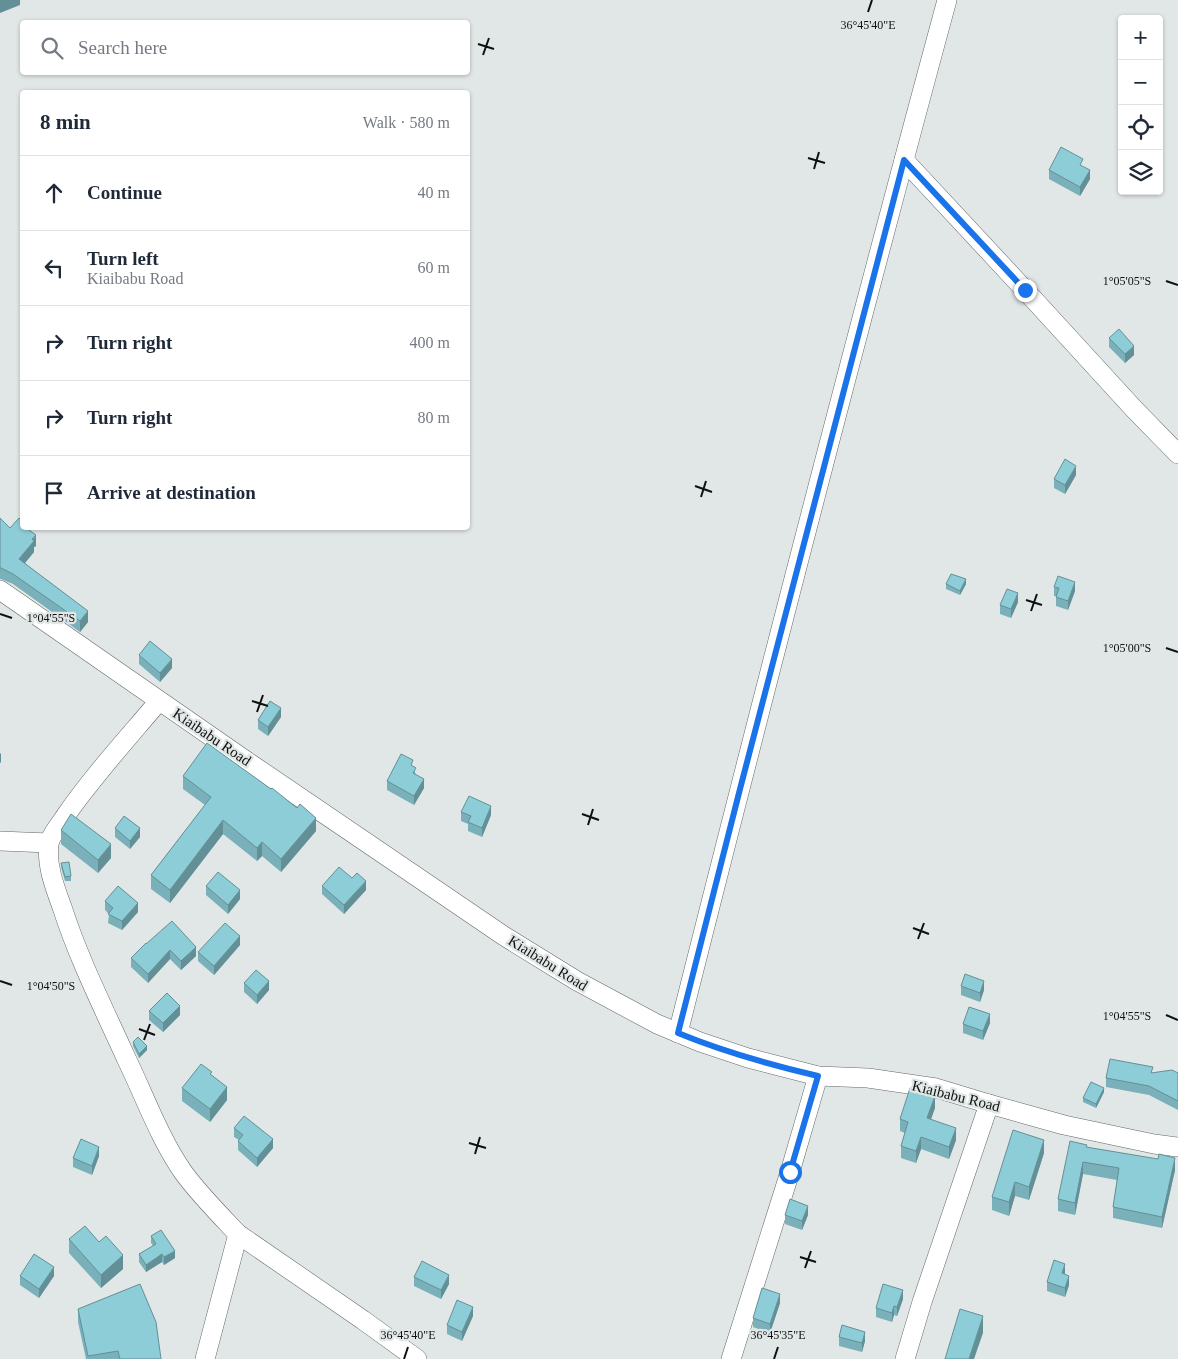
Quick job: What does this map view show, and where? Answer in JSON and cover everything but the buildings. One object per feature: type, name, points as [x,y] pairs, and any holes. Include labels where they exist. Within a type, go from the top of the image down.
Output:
[{"type":"street","points":[[678,1033],[742,780],[947,0]]},
{"type":"street","points":[[904,160],[1134,409],[1178,454]]},
{"type":"street","name":"Kiaibabu Road","points":[[0,590],[159,701],[504,936],[613,1002],[657,1024],[700,1042],[748,1058],[818,1076],[868,1078],[936,1088],[1064,1125],[1154,1144],[1178,1147]]},
{"type":"street","points":[[159,701],[89,784],[49,842],[49,862],[52,876],[79,956],[153,1119],[183,1171],[208,1202],[238,1234],[417,1359]]},
{"type":"street","points":[[0,840],[49,842]]},
{"type":"street","points":[[731,1359],[818,1076]]},
{"type":"street","points":[[905,1359],[922,1302],[989,1104]]},
{"type":"street","points":[[205,1359],[238,1234]]},
{"type":"route","points":[[790,1172],[818,1076],[748,1058],[678,1033],[904,160],[1025,290]]}]
